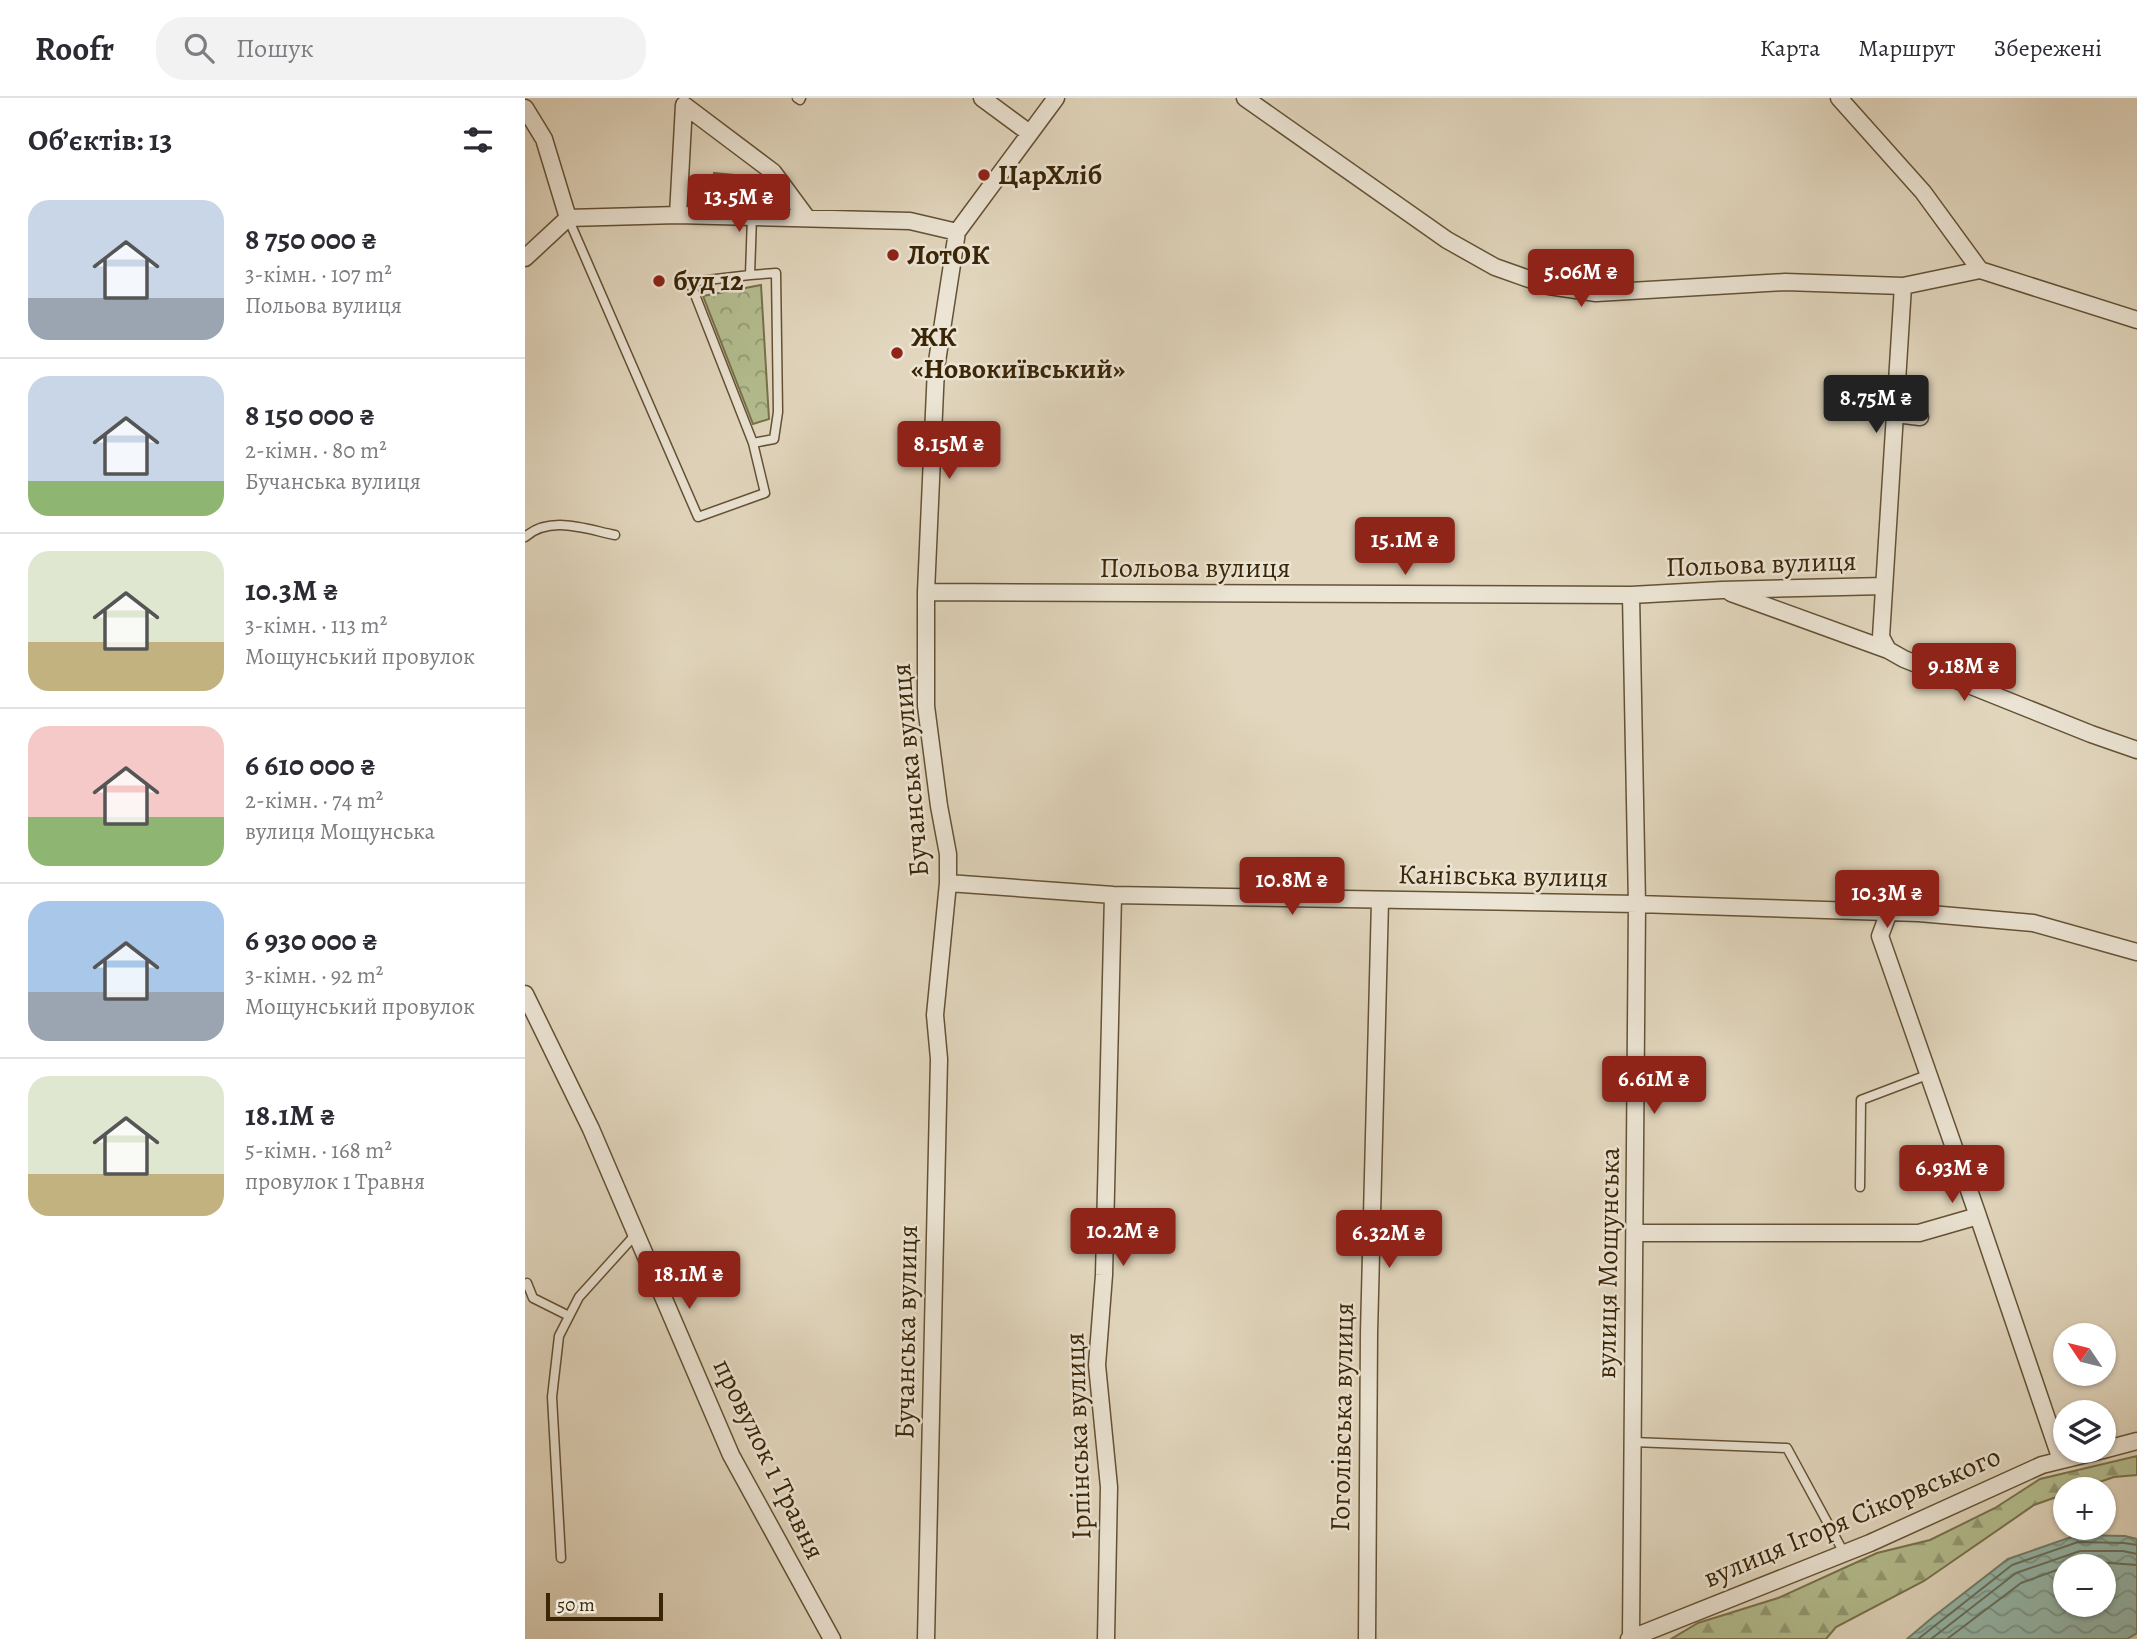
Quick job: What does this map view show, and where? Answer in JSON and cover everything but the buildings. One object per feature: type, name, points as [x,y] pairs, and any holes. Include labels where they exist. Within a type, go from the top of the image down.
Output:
[{"type":"street","points":[[982,98],[1028,132]]},
{"type":"street","name":"Бучанська вулиця","points":[[926,1639],[939,1059],[935,1015],[948,883],[948,854],[926,706],[926,592],[936,368],[957,232],[1028,132],[1056,98]]},
{"type":"street","points":[[1245,98],[1447,240],[1495,267],[1549,286],[1596,293],[1785,282],[1903,286],[1980,270],[2137,320]]},
{"type":"street","points":[[1839,98],[1923,192],[1980,270]]},
{"type":"street","points":[[678,215],[679,102]]},
{"type":"street","points":[[679,102],[773,172],[807,218]]},
{"type":"street","points":[[525,108],[544,139],[568,218]]},
{"type":"street","points":[[525,258],[568,218],[752,216],[910,222],[957,232]]},
{"type":"street","name":"Польова вулиця","points":[[1888,650],[1881,637],[1903,286]]},
{"type":"street","points":[[1896,414],[1920,417]]},
{"type":"street","name":"Польова вулиця","points":[[926,592],[1631,595],[1884,586]]},
{"type":"street","points":[[1722,590],[1888,650],[2091,734],[2137,750]]},
{"type":"street","name":"вулиця Мощунська","points":[[1630,1638],[1637,904],[1631,595]]},
{"type":"street","name":"Канівська вулиця","points":[[948,883],[1113,895],[1637,904],[1889,912],[2033,923],[2137,951]]},
{"type":"street","name":"Ірпінська вулиця","points":[[1106,1639],[1109,1487],[1097,1365],[1104,1276],[1113,895]]},
{"type":"street","name":"Гоголівська вулиця","points":[[1367,1639],[1369,1333],[1380,901]]},
{"type":"street","points":[[1889,912],[1880,936],[2053,1436]]},
{"type":"street","name":"провулок 1 Травня","points":[[525,994],[591,1129],[731,1455],[832,1639]]},
{"type":"street","points":[[1635,1233],[1919,1233],[1978,1216]]},
{"type":"street","name":"вулиця Ігоря Сікорвського","points":[[2116,1446],[2137,1441]]},
{"type":"street","name":"вулиця Ігоря Сікорвського","points":[[1630,1638],[1844,1553],[2053,1462]]},
{"type":"lane","points":[[750,275],[752,216]]},
{"type":"lane","points":[[568,218],[698,517],[765,493],[753,443],[690,282],[776,274],[778,412],[774,439],[753,443]]},
{"type":"lane","points":[[525,537],[531,531],[556,523],[615,535]]},
{"type":"lane","points":[[1860,1187],[1861,1100],[1927,1075]]},
{"type":"lane","points":[[561,1558],[552,1397],[559,1336],[579,1297],[636,1234]]},
{"type":"lane","points":[[527,1283],[533,1298],[569,1316]]},
{"type":"lane","points":[[1633,1442],[1787,1448],[1844,1553]]},
{"type":"green space","points":[[714,173],[755,177],[753,195],[713,191]]},
{"type":"green space","points":[[761,285],[769,419],[753,424],[703,296]]},
{"type":"green space","points":[[2137,1456],[2137,1475],[2053,1477],[2053,1498],[2034,1505],[1924,1581],[1836,1627],[1826,1639],[1671,1639],[1698,1623],[1778,1598],[1877,1553],[1930,1540],[1995,1508],[2040,1479]]},
{"type":"water","points":[[2116,1536],[2137,1539],[2137,1633],[2127,1639],[1907,1639],[2008,1559],[2063,1540],[2116,1540]]},
{"type":"place","name":"ЦарХліб","points":[[984,175]]},
{"type":"place","name":"ЛотОК","points":[[893,255]]},
{"type":"place","name":"буд 12","points":[[659,281]]},
{"type":"place","name":"ЖК «Новокиївський»","points":[[897,353]]}]
